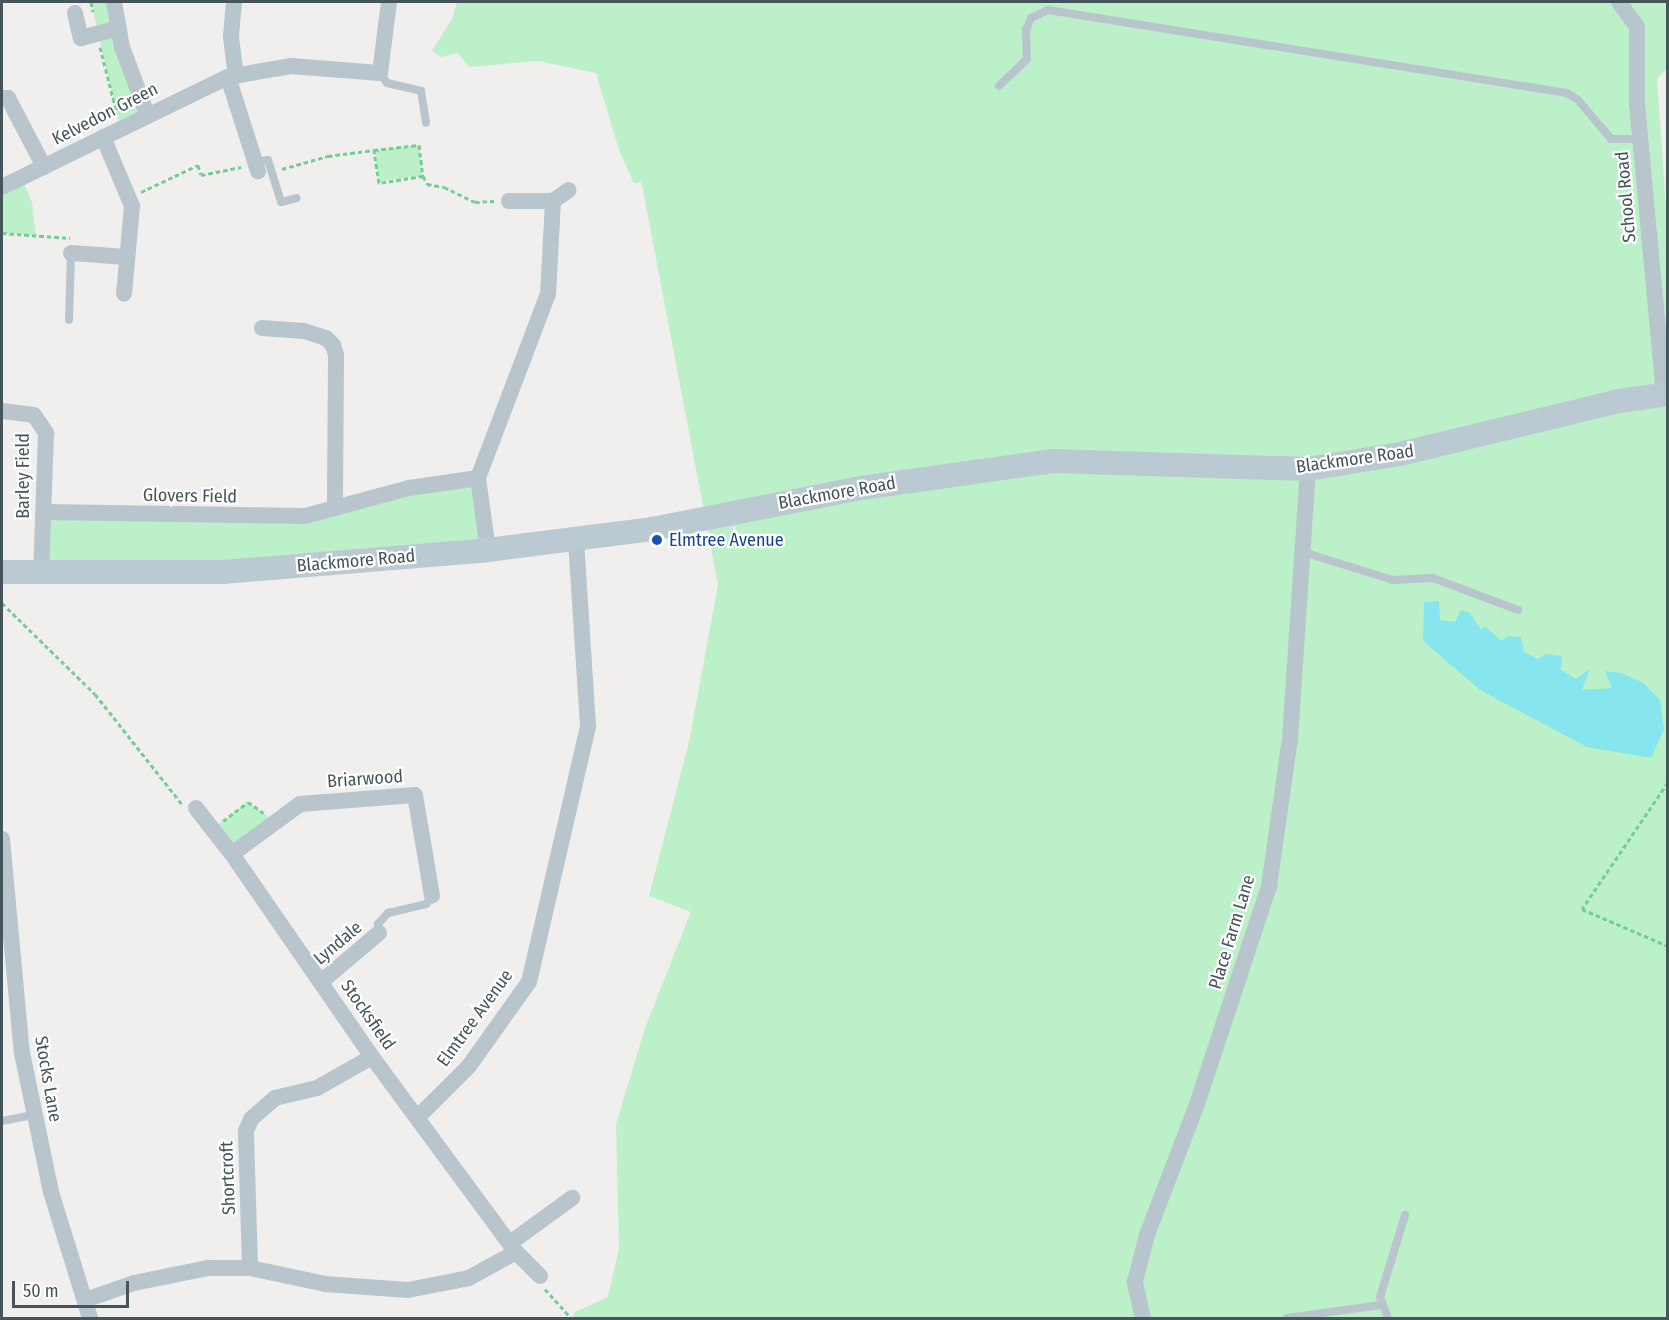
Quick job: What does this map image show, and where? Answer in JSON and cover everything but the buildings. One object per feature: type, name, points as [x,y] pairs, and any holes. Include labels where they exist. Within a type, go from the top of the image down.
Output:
[{"type":"street","points":[[114,2],[132,82],[147,114]]},
{"type":"street","points":[[234,2],[231,37],[232,77],[261,169]]},
{"type":"street","points":[[380,74],[389,2]]},
{"type":"street","name":"School Road","points":[[1619,2],[1637,27],[1640,139],[1666,394]]},
{"type":"street","points":[[75,13],[81,38],[119,28]]},
{"type":"street","name":"Kelvedon Green","points":[[2,187],[147,114],[232,77],[291,66],[380,74]]},
{"type":"street","points":[[2,98],[8,98],[44,167]]},
{"type":"street","points":[[103,137],[129,198],[132,225],[123,294]]},
{"type":"street","points":[[509,201],[553,201],[569,190]]},
{"type":"street","points":[[488,550],[478,478],[548,294],[553,201]]},
{"type":"street","points":[[71,253],[127,256]]},
{"type":"street","points":[[262,328],[304,331],[326,338],[333,345],[336,355],[335,507]]},
{"type":"street","name":"Blackmore Road","points":[[2,572],[41,574],[223,572],[488,550],[576,540],[1011,465],[1108,460],[1308,469],[1412,451],[1619,400],[1666,394]]},
{"type":"street","name":"Barley Field","points":[[2,411],[34,415],[42,423],[46,445],[41,574]]},
{"type":"street","name":"Place Farm Lane","points":[[1143,1318],[1135,1282],[1147,1235],[1196,1107],[1269,886],[1290,739],[1308,469]]},
{"type":"street","name":"Glovers Field","points":[[44,512],[305,516],[409,488],[478,478]]},
{"type":"street","name":"Elmtree Avenue","points":[[418,1116],[469,1066],[528,982],[588,726],[576,540]]},
{"type":"street","name":"Briarwood","points":[[232,854],[300,804],[415,795],[432,896]]},
{"type":"street","name":"Stocksfield","points":[[196,808],[232,854],[372,1057],[513,1247],[540,1276]]},
{"type":"street","name":"Stocks Lane","points":[[2,839],[7,960],[22,1053],[51,1192],[90,1318]]},
{"type":"street","name":"Lyndale","points":[[321,982],[379,933]]},
{"type":"street","name":"Shortcroft","points":[[250,1268],[246,1131],[251,1119],[275,1098],[316,1088],[372,1057]]},
{"type":"street","points":[[85,1300],[175,1273],[208,1268],[250,1268],[325,1284],[408,1290],[469,1278],[513,1247],[572,1198]]},
{"type":"lane","points":[[999,86],[1027,59],[1026,30],[1031,18],[1048,10],[1567,93],[1578,100],[1611,139],[1640,139]]},
{"type":"lane","points":[[380,74],[387,83],[421,92],[426,123]]},
{"type":"lane","points":[[261,169],[281,202],[297,198]]},
{"type":"lane","points":[[69,320],[71,253]]},
{"type":"lane","points":[[1303,552],[1393,580],[1434,578],[1518,609]]},
{"type":"lane","points":[[379,933],[378,924],[388,913],[426,904],[432,896]]},
{"type":"lane","points":[[2,1121],[34,1115]]},
{"type":"lane","points":[[1388,1318],[1381,1305],[1405,1215]]},
{"type":"lane","points":[[1287,1318],[1381,1305]]},
{"type":"path","points":[[91,2],[96,34],[120,127]]},
{"type":"path","points":[[129,198],[198,165],[201,175],[261,169],[328,156],[419,145],[423,176],[427,184],[444,187],[475,202],[509,201]]},
{"type":"path","points":[[374,150],[379,183],[423,176]]},
{"type":"path","points":[[2,233],[70,236],[71,253]]},
{"type":"path","points":[[2,603],[95,694],[187,810],[196,808]]},
{"type":"path","points":[[1668,782],[1582,909],[1668,946]]},
{"type":"path","points":[[212,829],[248,802],[274,821]]},
{"type":"path","points":[[540,1276],[537,1280],[571,1318]]},
{"type":"green space","points":[[91,2],[114,2],[147,114],[120,127]]},
{"type":"green space","points":[[457,2],[1667,2],[1667,69],[1657,78],[1668,238],[1667,1318],[572,1318],[575,1312],[608,1297],[619,1248],[616,1124],[645,1028],[691,912],[649,896],[689,742],[718,585],[643,190],[641,182],[634,183],[619,150],[596,73],[538,61],[469,67],[458,53],[441,57],[432,51],[453,17]]},
{"type":"green space","points":[[419,145],[423,176],[378,181],[374,150]]},
{"type":"green space","points":[[21,177],[32,202],[36,235],[2,233],[2,187]]},
{"type":"green space","points":[[478,478],[488,550],[41,574],[44,512],[267,516]]},
{"type":"green space","points":[[248,802],[274,821],[232,854],[212,829]]},
{"type":"water","points":[[1439,601],[1440,620],[1455,622],[1461,610],[1470,613],[1481,630],[1485,626],[1501,641],[1509,636],[1521,637],[1524,652],[1538,659],[1546,654],[1562,656],[1561,670],[1576,679],[1590,669],[1582,690],[1612,688],[1605,671],[1622,673],[1643,683],[1660,700],[1664,729],[1651,758],[1587,747],[1480,690],[1423,641],[1424,602]]},
{"type":"place","name":"Elmtree Avenue","points":[[657,540]]}]
